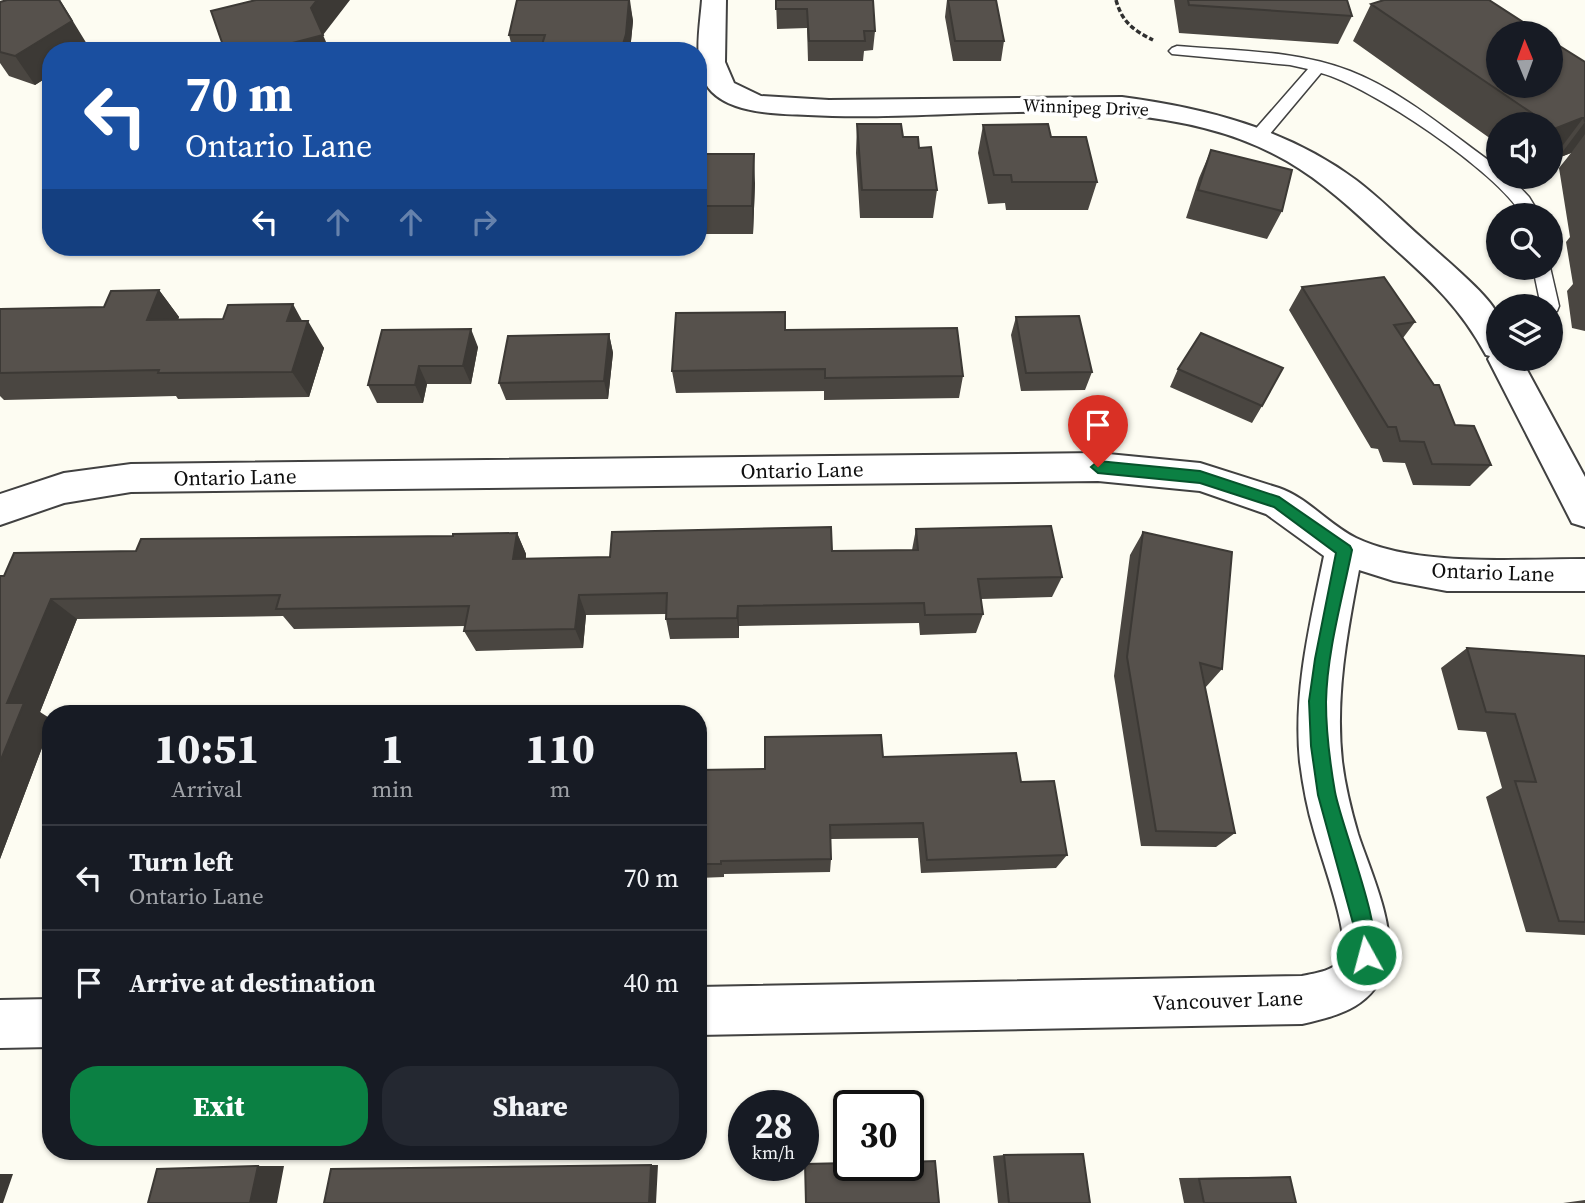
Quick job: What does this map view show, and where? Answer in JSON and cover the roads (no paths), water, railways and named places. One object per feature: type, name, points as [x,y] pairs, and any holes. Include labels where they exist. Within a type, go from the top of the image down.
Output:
[{"type":"street","name":"Winnipeg Drive","points":[[714,0],[712,62],[723,88],[756,104],[829,108],[1122,105],[1210,121],[1258,137],[1296,154],[1346,187],[1461,291],[1486,323]]},
{"type":"street","points":[[1511,371],[1585,512]]},
{"type":"street","name":"Ontario Lane","points":[[0,510],[39,494],[84,482],[131,478],[1098,467],[1200,477],[1279,503],[1344,550],[1394,565],[1447,575],[1585,575]]},
{"type":"street","name":"Vancouver Lane","points":[[707,1011],[1302,1000],[1334,993],[1357,979],[1366,955],[1363,923],[1327,795],[1319,746],[1318,701],[1323,659],[1344,550]]},
{"type":"street","points":[[0,1024],[42,1023]]},
{"type":"lane","points":[[1177,51],[1290,60],[1343,74],[1386,95],[1486,167]]},
{"type":"lane","points":[[1258,137],[1319,66]]},
{"type":"lane","points":[[1511,189],[1524,203]]}]
